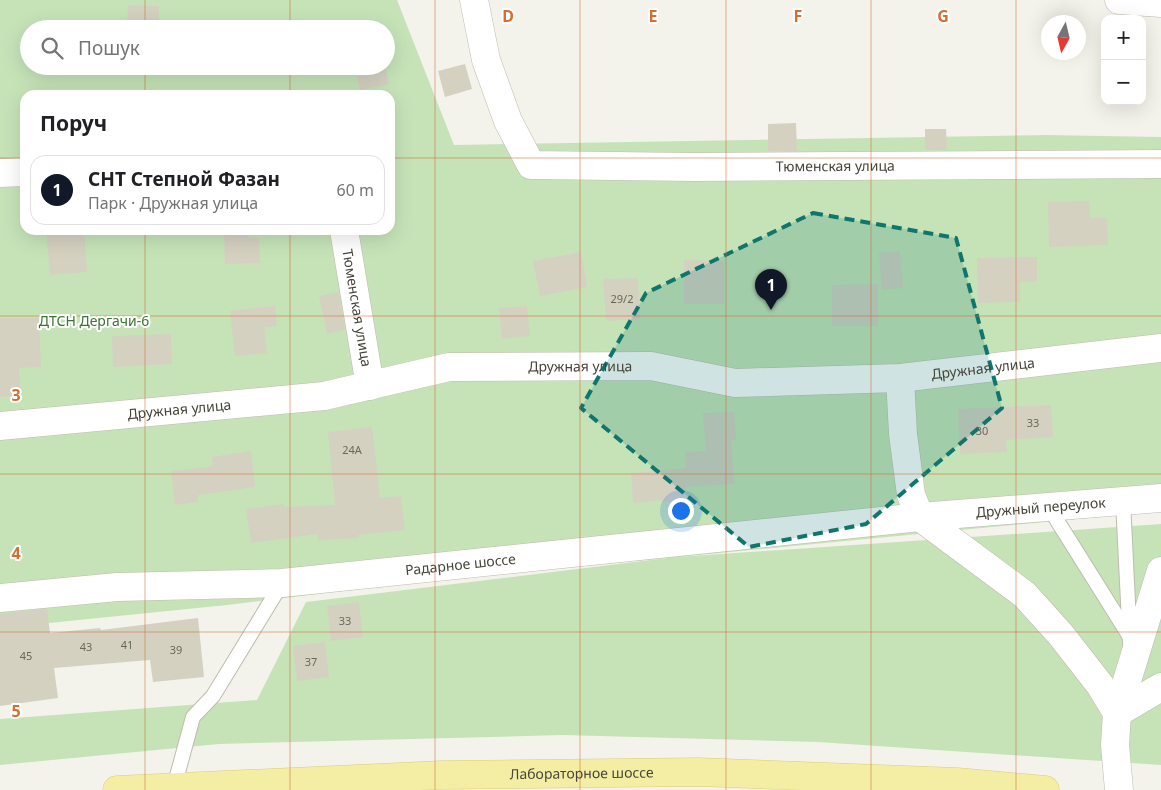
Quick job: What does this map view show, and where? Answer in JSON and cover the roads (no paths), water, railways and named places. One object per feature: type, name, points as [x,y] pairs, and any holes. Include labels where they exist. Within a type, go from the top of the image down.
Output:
[{"type":"main road","name":"Лабораторное шоссе","points":[[117,790],[442,775],[698,772],[957,782],[1045,790]]},
{"type":"street","name":"Тюменская улица","points":[[474,0],[486,60],[508,121],[531,165],[694,167],[1150,164]]},
{"type":"street","points":[[1119,0],[1161,3]]},
{"type":"street","points":[[0,174],[20,172]]},
{"type":"street","name":"Тюменская улица","points":[[345,235],[370,386]]},
{"type":"street","name":"Дружная улица","points":[[0,426],[324,396],[449,367],[651,366],[735,383],[900,378],[1161,348]]},
{"type":"street","points":[[900,378],[903,434],[911,495],[920,517],[1025,595],[1062,635],[1100,685],[1117,713]]},
{"type":"street","name":"Дружный переулок","points":[[920,517],[1161,498]]},
{"type":"street","name":"Радарное шоссе","points":[[0,598],[117,587],[282,584],[920,517]]},
{"type":"street","points":[[1119,790],[1115,745],[1117,713],[1161,571]]},
{"type":"street","points":[[1117,713],[1161,687]]},
{"type":"lane","points":[[1123,501],[1132,666]]},
{"type":"lane","points":[[1048,506],[1130,637]]},
{"type":"lane","points":[[174,787],[193,717],[213,696],[282,584]]},
{"type":"place","name":"СНТ Степной Фазан","points":[[771,310]]},
{"type":"park label","name":"ДТСН Дергачи-6","points":[[94,321]]}]
